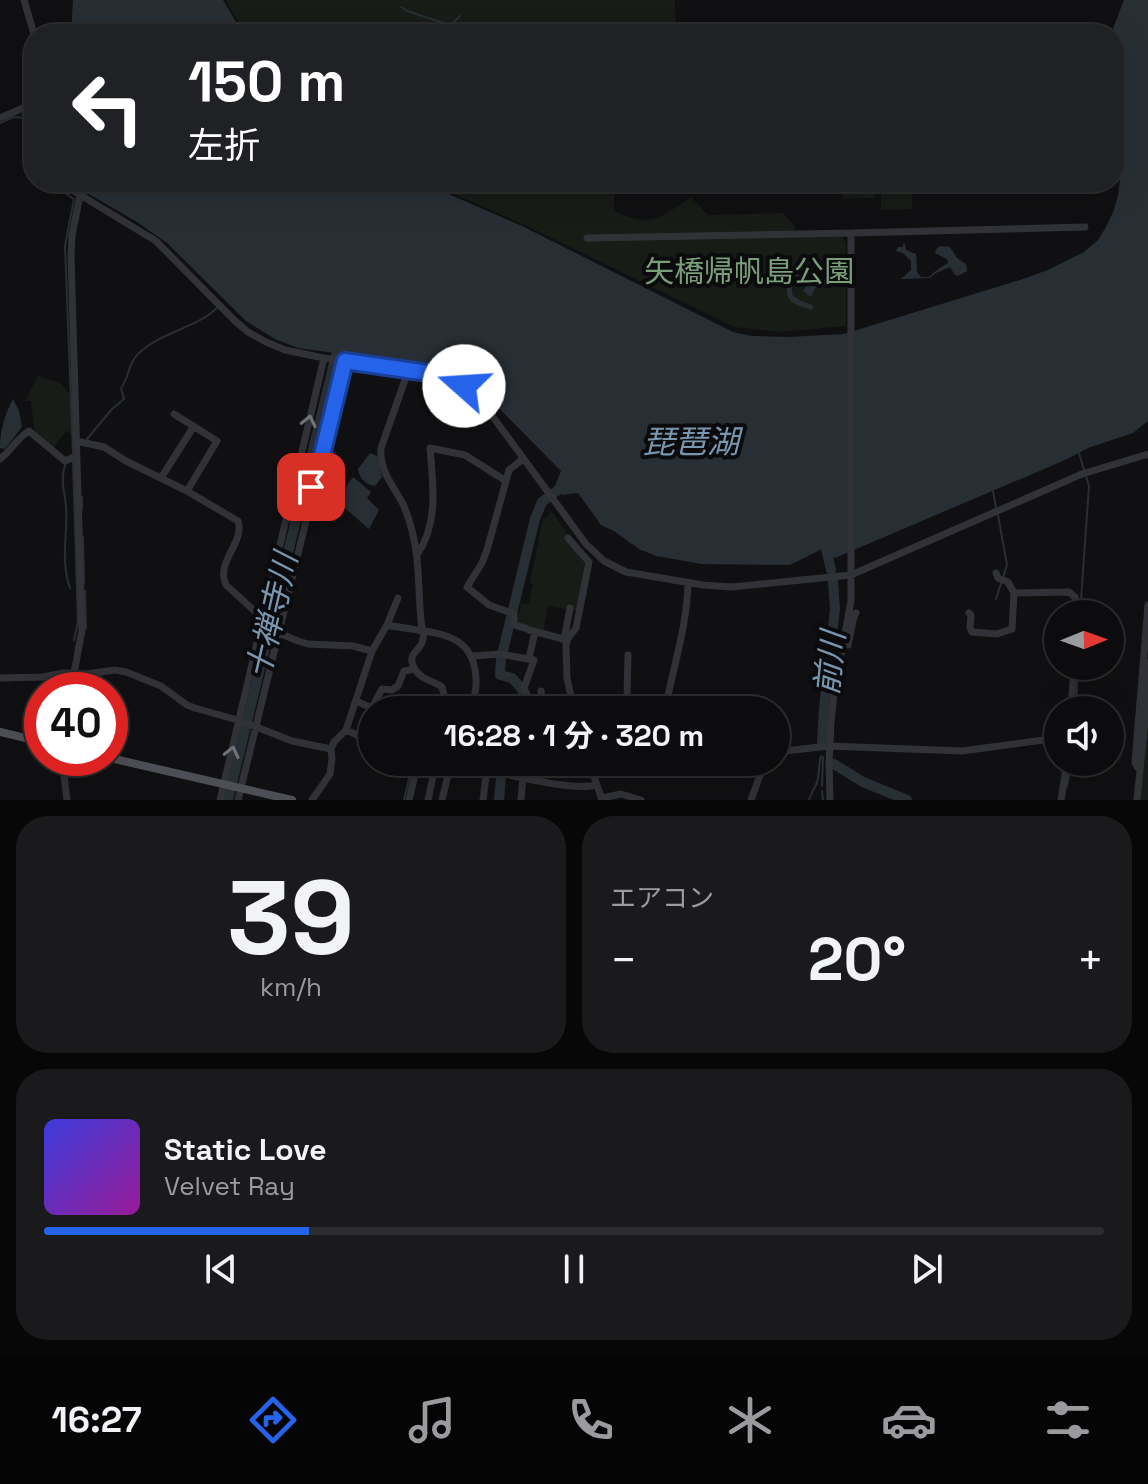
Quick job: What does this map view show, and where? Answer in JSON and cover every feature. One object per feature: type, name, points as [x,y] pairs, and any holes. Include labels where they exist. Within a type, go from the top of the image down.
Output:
[{"type":"main road","points":[[0,732],[24,738]]},
{"type":"main road","points":[[128,762],[292,800]]},
{"type":"street","points":[[24,0],[31,24]]},
{"type":"street","points":[[0,118],[24,107]]},
{"type":"street","points":[[75,192],[156,241],[235,321],[266,342],[285,350],[325,358],[435,374],[464,386],[485,406],[586,544],[610,565],[634,575],[722,588],[839,577],[1086,473],[1148,454]]},
{"type":"street","points":[[73,672],[82,630],[71,257],[80,195]]},
{"type":"street","points":[[587,238],[1085,227]]},
{"type":"street","points":[[830,800],[827,747],[851,601],[851,233]]},
{"type":"street","points":[[220,800],[325,358]]},
{"type":"street","points":[[238,800],[344,361]]},
{"type":"street","points":[[405,380],[380,456],[385,474],[408,517],[417,555],[423,632],[422,643],[412,656],[415,669],[421,676],[442,687],[444,696]]},
{"type":"street","points":[[174,414],[217,441],[187,491]]},
{"type":"street","points":[[161,478],[194,426]]},
{"type":"street","points":[[0,459],[29,431],[65,461],[76,456]]},
{"type":"street","points":[[76,441],[104,447],[238,521],[240,530],[223,571],[223,579],[278,632],[308,644],[353,646],[372,651]]},
{"type":"street","points":[[417,555],[425,540],[433,508],[430,448],[465,455],[506,481]]},
{"type":"street","points":[[523,459],[509,470],[487,550],[467,587],[489,605],[512,613],[516,626],[566,640]]},
{"type":"street","points":[[566,640],[576,628],[589,562],[568,538]]},
{"type":"street","points":[[969,613],[972,632],[997,634],[1012,629],[1014,593],[1008,582],[998,578],[996,573]]},
{"type":"street","points":[[668,696],[688,583]]},
{"type":"street","points":[[1014,593],[1069,592],[1075,600]]},
{"type":"street","points":[[312,800],[330,774],[331,749],[346,730],[372,651],[398,598]]},
{"type":"street","points":[[1138,767],[1135,762],[1148,605]]},
{"type":"street","points":[[570,608],[566,640],[571,696]]},
{"type":"street","points":[[827,747],[856,613]]},
{"type":"street","points":[[387,625],[442,634],[465,646],[472,656],[476,685],[474,696]]},
{"type":"street","points":[[529,658],[535,632]]},
{"type":"street","points":[[472,656],[501,654],[534,660],[524,688],[527,695]]},
{"type":"street","points":[[627,696],[628,655]]},
{"type":"street","points":[[1135,800],[1146,720],[1148,661]]},
{"type":"street","points":[[356,701],[372,708],[382,689],[392,690],[398,686],[404,671],[415,669]]},
{"type":"street","points":[[101,672],[126,672]]},
{"type":"street","points":[[128,672],[161,686],[195,708],[292,741],[331,749]]},
{"type":"street","points":[[0,678],[24,677]]},
{"type":"street","points":[[541,691],[542,696]]},
{"type":"street","points":[[346,730],[358,736]]},
{"type":"street","points":[[790,751],[827,747],[962,751],[1044,740]]},
{"type":"street","points":[[64,776],[67,800]]},
{"type":"street","points":[[409,800],[415,776]]},
{"type":"street","points":[[428,800],[433,776]]},
{"type":"street","points":[[442,800],[448,776]]},
{"type":"street","points":[[483,800],[486,776]]},
{"type":"street","points":[[520,776],[582,787],[596,785]]},
{"type":"street","points":[[593,776],[602,799],[621,794],[641,800]]},
{"type":"street","points":[[751,800],[760,776]]},
{"type":"street","points":[[1061,800],[1065,776]]},
{"type":"street","points":[[521,800],[523,777]]},
{"type":"green space","points":[[225,0],[675,0],[676,24],[240,24]]},
{"type":"green space","name":"矢橋帰帆島公園","points":[[450,192],[614,192],[614,211],[647,220],[663,215],[691,197],[708,215],[783,213],[794,225],[795,237],[842,236],[846,243],[846,326],[779,332],[734,327],[529,227]]},
{"type":"green space","points":[[843,192],[875,192],[875,198],[843,199]]},
{"type":"green space","points":[[881,192],[912,192],[912,209],[881,210]]},
{"type":"green space","points":[[38,376],[60,383],[70,394],[72,435],[66,431],[53,449],[35,433],[31,401],[25,401]]},
{"type":"green space","points":[[551,511],[591,561],[580,612],[548,606],[543,633],[518,623],[521,605],[518,603],[529,604],[543,517],[546,518]]},
{"type":"green space","points":[[1146,727],[1148,800],[1140,800]]},
{"type":"water","points":[[73,0],[223,0],[237,24],[72,24]]},
{"type":"water","name":"琵琶湖","points":[[1124,0],[1148,0],[1148,421],[1133,433],[1088,448],[835,558],[822,549],[790,565],[702,564],[656,556],[639,549],[601,525],[578,493],[562,495],[555,486],[561,471],[471,380],[436,367],[298,348],[275,339],[246,321],[167,243],[85,192],[444,192],[522,226],[733,332],[789,337],[844,334],[1048,270],[1084,252],[1098,240],[1114,210],[1118,192],[1124,192],[1124,24],[1115,24]]},
{"type":"water","points":[[903,244],[906,250],[916,254],[917,272],[921,277],[929,277],[948,263],[947,259],[935,253],[941,246],[950,247],[957,258],[966,264],[967,271],[958,276],[950,267],[930,278],[901,279],[911,270],[911,261],[896,251]]},
{"type":"water","points":[[798,265],[812,267],[816,280],[830,275],[835,279],[832,285],[826,278],[818,282],[811,297],[803,291],[806,282],[798,277],[794,280],[793,296],[813,305],[812,310],[795,304],[787,293],[789,275]]},
{"type":"water","points":[[13,399],[22,427],[5,449],[0,448],[4,422]]},
{"type":"water","points":[[370,453],[377,456],[382,477],[375,486],[364,480],[358,469]]},
{"type":"water","points":[[353,477],[371,492],[367,498],[379,510],[369,529],[338,502]]},
{"type":"waterway","points":[[401,7],[447,24]]},
{"type":"waterway","points":[[451,24],[460,16]]},
{"type":"waterway","points":[[0,123],[14,117],[24,118]]},
{"type":"waterway","points":[[63,192],[74,199],[65,246],[73,453]]},
{"type":"waterway","points":[[87,439],[124,399],[121,388],[138,354],[157,340],[198,321],[217,308]]},
{"type":"waterway","name":"十禅寺川","points":[[228,800],[337,351]]},
{"type":"waterway","points":[[1079,453],[1084,470]]},
{"type":"waterway","points":[[73,461],[78,622],[74,640]]},
{"type":"waterway","points":[[66,462],[63,479],[65,557],[70,588]]},
{"type":"waterway","points":[[1081,600],[1089,486],[1086,476]]},
{"type":"waterway","points":[[522,696],[523,690],[512,678],[500,675],[501,659],[535,519],[542,502],[558,490]]},
{"type":"waterway","points":[[993,491],[996,508]]},
{"type":"waterway","points":[[82,497],[82,510]]},
{"type":"waterway","points":[[996,599],[1007,565],[998,515]]},
{"type":"waterway","points":[[83,537],[84,583]]},
{"type":"waterway","name":"前川","points":[[824,540],[831,570]]},
{"type":"waterway","name":"前川","points":[[822,743],[835,609],[833,582]]},
{"type":"waterway","points":[[85,591],[86,629]]},
{"type":"waterway","points":[[1077,680],[1077,696]]},
{"type":"waterway","points":[[809,800],[818,779],[821,756]]},
{"type":"waterway","points":[[822,786],[823,757]]},
{"type":"waterway","name":"前川","points":[[834,764],[863,782],[907,800]]},
{"type":"waterway","points":[[404,800],[410,776]]},
{"type":"waterway","points":[[499,800],[501,776]]},
{"type":"waterway","points":[[1067,787],[1069,776]]},
{"type":"waterway","points":[[822,791],[823,800]]},
{"type":"route","points":[[311,487],[314,488],[345,361],[435,374],[464,386]]}]
